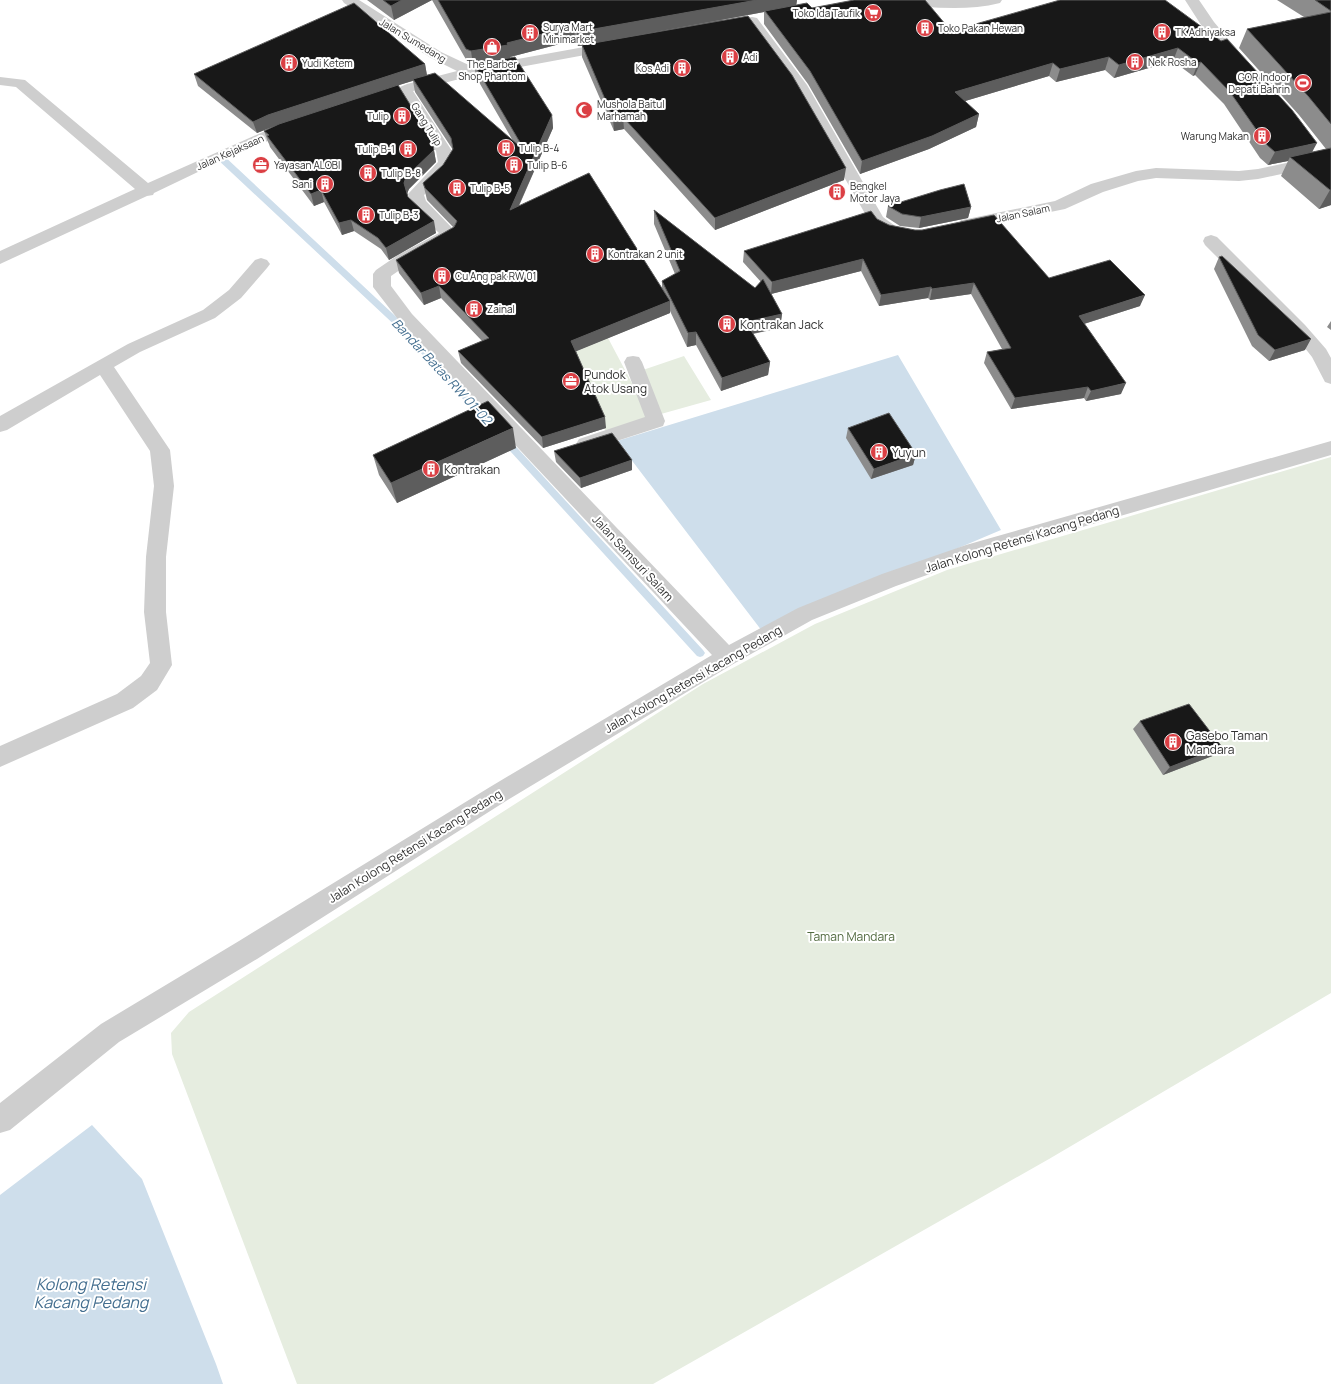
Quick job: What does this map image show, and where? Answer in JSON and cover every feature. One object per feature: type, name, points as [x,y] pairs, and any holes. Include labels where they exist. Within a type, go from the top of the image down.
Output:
[{"type":"street","name":"Jalan Sumedang","points":[[349,0],[436,55],[471,72]]},
{"type":"street","points":[[892,0],[920,1],[944,5],[962,5],[994,0]]},
{"type":"street","points":[[1192,0],[1199,13],[1221,42],[1252,75]]},
{"type":"street","points":[[737,24],[770,18]]},
{"type":"street","points":[[752,21],[799,85],[877,220],[892,232],[911,235]]},
{"type":"street","points":[[471,72],[623,44]]},
{"type":"street","name":"Gang Tulip","points":[[382,288],[382,274],[404,259],[450,234],[418,203],[416,194],[446,162],[444,151],[398,92],[430,81],[471,72]]},
{"type":"street","points":[[0,81],[20,83],[147,191]]},
{"type":"street","name":"Jalan Kejaksaan","points":[[0,258],[147,191],[219,156],[276,131],[307,121]]},
{"type":"street","points":[[1315,146],[1327,161]]},
{"type":"street","name":"Jalan Salam","points":[[950,228],[1059,205],[1097,188],[1136,176],[1156,173],[1239,176],[1258,174],[1327,161]]},
{"type":"street","points":[[1210,241],[1299,329],[1320,354],[1331,377]]},
{"type":"street","points":[[0,425],[136,347],[175,331],[216,308],[230,298],[261,264]]},
{"type":"street","name":"Jalan Samsuri Salam","points":[[382,288],[406,318],[556,454],[727,656]]},
{"type":"street","points":[[556,454],[656,421],[633,362]]},
{"type":"street","points":[[0,757],[126,701],[149,683],[161,666],[155,612],[156,557],[164,486],[160,450],[103,366]]},
{"type":"street","name":"Jalan Kolong Retensi Kacang Pedang","points":[[0,1120],[110,1033],[248,950],[505,790],[727,656],[804,614],[889,580],[972,551],[1331,448]]},
{"type":"green space","points":[[608,338],[651,419],[606,432],[572,353]]},
{"type":"green space","points":[[684,356],[711,400],[661,414],[637,372]]},
{"type":"green space","name":"Taman Mandara","points":[[1331,457],[1331,993],[1049,1159],[653,1384],[297,1384],[172,1054],[171,1033],[189,1012],[703,684],[815,624],[947,570]]},
{"type":"water","name":"Yuyun","points":[[898,355],[1001,530],[762,631],[617,441]]},
{"type":"water","name":"Kolong Retensi Kacang Pedang","points":[[92,1125],[142,1179],[223,1384],[0,1384],[0,1195]]},
{"type":"building","points":[[383,0],[402,0],[391,6]]},
{"type":"building","points":[[438,0],[757,0],[577,32],[574,26],[507,43],[508,45],[471,51],[466,49]]},
{"type":"building","points":[[854,0],[925,0],[951,31],[1060,0],[1165,0],[1221,41],[1227,39],[1292,110],[1317,143],[1275,152],[1267,145],[1230,92],[1201,62],[1198,63],[1178,48],[1119,65],[1109,57],[1060,69],[1053,63],[955,92],[979,114],[932,136],[862,161],[810,71],[765,11],[807,3],[812,8]]},
{"type":"building","points":[[1315,0],[1331,0],[1331,11]]},
{"type":"building","points":[[354,3],[425,64],[268,115],[253,122],[194,74]]},
{"type":"building","name":"GOR Indoor Depati Bahrin","points":[[1331,12],[1331,124],[1308,96],[1247,29]]},
{"type":"building","points":[[748,16],[792,75],[846,168],[715,218],[623,117],[613,118],[582,45]]},
{"type":"building","points":[[515,57],[552,115],[510,210],[589,173],[670,301],[571,341],[605,417],[542,437],[458,351],[489,338],[439,286],[421,293],[396,260],[454,227],[457,221],[425,188],[423,183],[443,165],[453,149],[451,138],[413,79],[435,73],[525,151],[474,64]]},
{"type":"building","points":[[398,85],[432,140],[434,150],[406,177],[404,183],[408,197],[434,221],[386,248],[378,238],[351,220],[339,223],[321,190],[311,194],[267,136],[269,135],[264,131],[279,124]]},
{"type":"building","points":[[1331,148],[1331,190],[1330,190],[1290,157]]},
{"type":"building","points":[[964,184],[971,207],[921,217],[902,214],[888,206],[940,190]]},
{"type":"building","points":[[654,210],[755,288],[763,279],[782,314],[746,322],[770,362],[722,378],[696,332],[688,333],[662,281],[680,271]]},
{"type":"building","points":[[871,211],[877,219],[889,225],[915,230],[922,230],[994,215],[1049,278],[1110,260],[1145,295],[1079,316],[1126,383],[1091,391],[1088,387],[1015,398],[987,352],[1011,348],[974,283],[932,289],[931,287],[881,295],[863,259],[772,282],[744,251]]},
{"type":"building","points":[[1222,256],[1311,339],[1275,350],[1258,335],[1219,257]]},
{"type":"building","points":[[488,401],[513,428],[391,483],[373,455]]},
{"type":"building","name":"Yuyun","points":[[889,413],[916,454],[874,469],[848,428]]},
{"type":"building","points":[[612,433],[632,460],[580,478],[554,451]]},
{"type":"building","name":"Gasebo Taman Mandara","points":[[1189,704],[1222,747],[1170,767],[1140,721]]},
{"type":"waterway","name":"Bandar Batas RW 01-02","points":[[219,156],[404,329],[484,417]]},
{"type":"waterway","name":"Bandar Batas RW 01-02","points":[[504,439],[700,653]]},
{"type":"place","name":"Toko Ida Taufik","points":[[873,13]]},
{"type":"place","name":"Toko Pakan Hewan","points":[[925,28]]},
{"type":"place","name":"TK Adhiyaksa","points":[[1162,32]]},
{"type":"place","name":"Surya Mart Minimarket","points":[[530,33]]},
{"type":"place","name":"The Barber Shop Phantom","points":[[492,47]]},
{"type":"place","name":"Adi","points":[[730,57]]},
{"type":"place","name":"Nek Rosha","points":[[1135,62]]},
{"type":"place","name":"Yudi Ketem","points":[[289,63]]},
{"type":"place","name":"Kos Adi","points":[[682,68]]},
{"type":"place","name":"GOR Indoor Depati Bahrin","points":[[1303,83]]},
{"type":"place","name":"Mushola Baitul Marhamah","points":[[584,110]]},
{"type":"place","name":"Tulip","points":[[402,116]]},
{"type":"place","name":"Warung Makan","points":[[1262,136]]},
{"type":"place","name":"Tulip B-4","points":[[506,148]]},
{"type":"place","name":"Tulip B-1","points":[[408,149]]},
{"type":"place","name":"Yayasan ALOBI","points":[[261,165]]},
{"type":"place","name":"Tulip B-6","points":[[514,165]]},
{"type":"place","name":"Tulip B-8","points":[[368,173]]},
{"type":"place","name":"Sani","points":[[325,184]]},
{"type":"place","name":"Tulip B-5","points":[[457,188]]},
{"type":"place","name":"Bengkel Motor Jaya","points":[[837,192]]},
{"type":"place","name":"Tulip B-3","points":[[366,215]]},
{"type":"place","name":"Kontrakan 2 unit","points":[[595,254]]},
{"type":"place","name":"Cu Ang pak RW 01","points":[[442,276]]},
{"type":"place","name":"Zainal","points":[[474,309]]},
{"type":"place","name":"Kontrakan Jack","points":[[727,324]]},
{"type":"place","name":"Pundok Atok Usang","points":[[571,381]]},
{"type":"place","name":"Yuyun","points":[[879,452]]},
{"type":"place","name":"Kontrakan","points":[[431,469]]},
{"type":"place","name":"Gasebo Taman Mandara","points":[[1173,742]]}]
